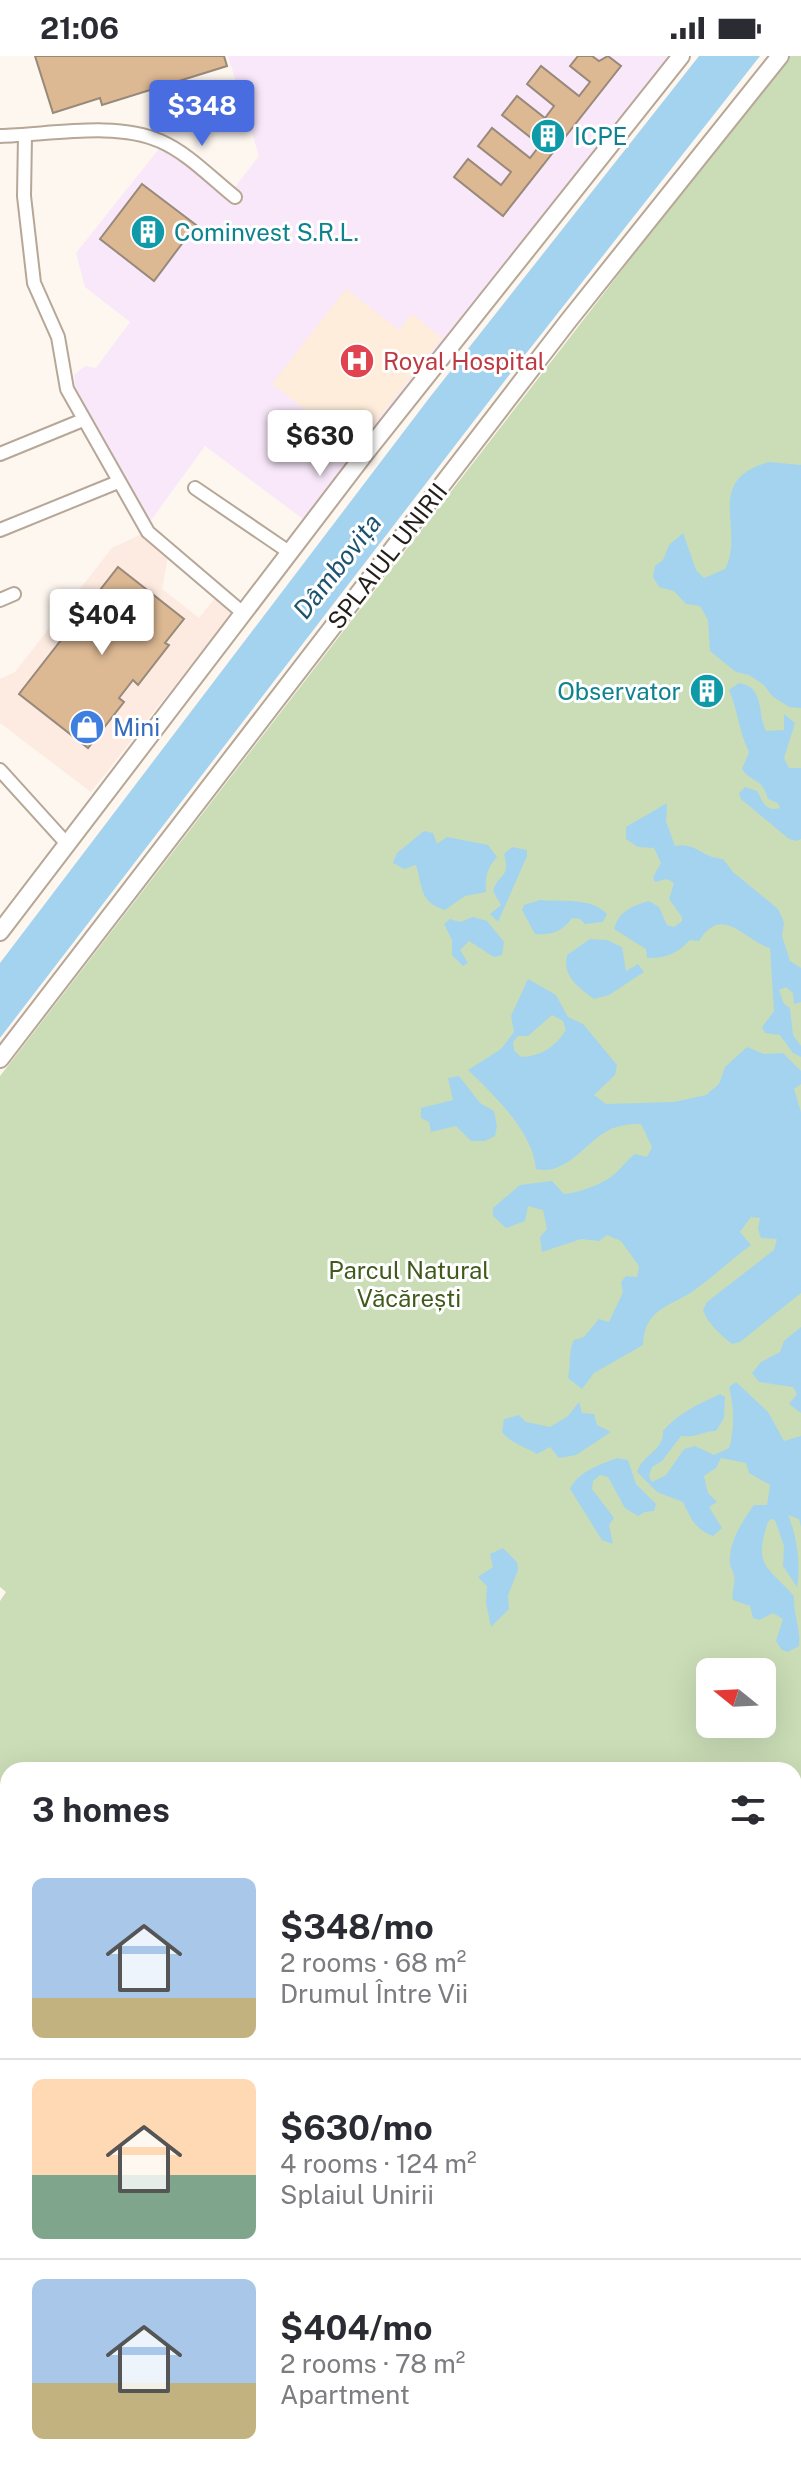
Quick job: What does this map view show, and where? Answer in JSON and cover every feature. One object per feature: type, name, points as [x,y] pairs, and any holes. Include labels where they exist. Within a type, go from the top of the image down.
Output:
[{"type":"main road","points":[[2,923],[67,844],[289,552],[681,56]]},
{"type":"main road","name":"SPLAIUL UNIRII","points":[[0,1059],[569,320],[780,56]]},
{"type":"street","points":[[0,136],[121,131],[148,136],[177,151],[235,197]]},
{"type":"street","points":[[25,136],[24,196],[36,291],[58,337],[65,385],[118,482],[155,541],[243,613]]},
{"type":"street","points":[[0,454],[83,420]]},
{"type":"street","points":[[0,530],[118,482]]},
{"type":"street","points":[[195,488],[289,552]]},
{"type":"street","points":[[0,600],[14,594]]},
{"type":"street","points":[[0,770],[5,784],[67,844]]},
{"type":"shaded area","points":[[228,56],[668,56],[303,519],[205,446],[149,523],[76,394],[74,375],[85,366],[96,368],[130,322],[85,287],[76,253],[162,145],[228,196],[259,156]]},
{"type":"shaded area","name":"Royal Hospital","points":[[346,289],[399,330],[412,314],[442,338],[355,448],[272,384]]},
{"type":"shaded area","points":[[144,533],[168,556],[162,589],[199,618],[215,598],[233,611],[91,792],[0,723],[0,679],[15,672],[112,548]]},
{"type":"green space","name":"Parcul Natural Văcărești","points":[[787,56],[801,56],[801,1762],[0,1762],[0,1601],[6,1592],[0,1587],[0,1076]]},
{"type":"water","name":"Dâmbovița","points":[[699,56],[760,56],[510,374],[0,1038],[0,963],[430,397]]},
{"type":"water","points":[[769,462],[801,465],[801,708],[789,707],[772,696],[764,685],[749,675],[736,672],[710,651],[708,620],[700,606],[686,604],[674,591],[659,587],[653,577],[655,566],[663,560],[669,545],[683,533],[696,570],[704,578],[725,569],[730,554],[731,493],[737,481],[749,470]]},
{"type":"water","points":[[739,683],[747,685],[757,695],[766,731],[784,730],[784,714],[795,723],[784,758],[789,768],[801,768],[801,839],[797,841],[789,839],[741,799],[739,793],[745,787],[757,791],[768,808],[780,808],[778,803],[768,799],[760,784],[742,769],[749,752],[729,690]]},
{"type":"water","points":[[667,803],[666,821],[675,846],[688,846],[723,859],[733,872],[778,909],[784,922],[782,936],[790,961],[801,968],[801,1002],[794,1004],[793,993],[786,987],[779,990],[784,1004],[790,1008],[793,1035],[801,1046],[801,1057],[793,1053],[780,1035],[765,1033],[762,1027],[774,1011],[770,948],[734,928],[717,925],[699,941],[690,940],[676,952],[647,958],[646,949],[614,929],[627,910],[649,901],[659,907],[667,925],[674,927],[682,921],[669,899],[674,883],[667,879],[655,882],[653,877],[661,863],[654,848],[638,847],[626,839],[626,827]]},
{"type":"water","points":[[424,831],[433,833],[437,844],[447,837],[488,845],[497,857],[487,873],[486,892],[465,896],[445,910],[430,903],[423,893],[416,865],[404,869],[393,863],[397,853]]},
{"type":"water","points":[[512,847],[527,850],[527,856],[498,922],[490,914],[501,905],[493,891],[505,872],[504,854]]},
{"type":"water","points":[[540,900],[585,903],[607,914],[603,922],[585,924],[580,919],[572,918],[556,932],[535,934],[522,910],[524,905]]},
{"type":"water","points":[[473,917],[487,921],[504,942],[502,955],[494,957],[469,941],[460,950],[468,963],[463,966],[452,955],[452,940],[444,924],[450,919],[460,922]]},
{"type":"water","points":[[590,939],[607,940],[622,947],[626,971],[638,964],[644,972],[609,995],[594,999],[569,975],[566,962],[567,955]]},
{"type":"water","points":[[528,979],[556,995],[568,1017],[583,1024],[617,1065],[615,1075],[594,1095],[606,1104],[674,1102],[706,1095],[719,1084],[725,1067],[747,1047],[764,1054],[783,1053],[801,1071],[801,1084],[794,1089],[801,1112],[801,1293],[740,1342],[732,1344],[708,1320],[703,1310],[707,1302],[774,1250],[777,1239],[761,1238],[758,1229],[760,1218],[751,1217],[740,1232],[751,1245],[696,1289],[654,1315],[648,1323],[643,1345],[594,1373],[582,1389],[568,1378],[574,1340],[584,1337],[599,1319],[609,1322],[623,1292],[621,1282],[626,1276],[637,1277],[639,1266],[621,1241],[607,1235],[599,1241],[581,1239],[542,1252],[540,1237],[547,1229],[543,1210],[528,1206],[525,1221],[506,1228],[493,1216],[493,1208],[520,1185],[552,1181],[564,1194],[592,1187],[612,1176],[635,1154],[647,1157],[652,1147],[641,1124],[625,1125],[600,1136],[557,1168],[536,1169],[528,1141],[520,1128],[468,1070],[501,1049],[514,1032],[511,1016]],"holes":[[[552,1015],[563,1021],[566,1030],[547,1050],[521,1057],[514,1050],[513,1042],[518,1036],[528,1036]]]},
{"type":"water","points":[[459,1076],[480,1103],[494,1111],[495,1136],[485,1141],[471,1141],[456,1126],[431,1132],[429,1122],[421,1118],[421,1108],[453,1100],[448,1078]]},
{"type":"water","points":[[801,1327],[801,1413],[789,1404],[797,1394],[793,1387],[759,1382],[752,1373],[761,1362],[780,1352],[784,1341]]},
{"type":"water","points":[[736,1382],[768,1412],[784,1441],[801,1436],[801,1527],[799,1519],[788,1515],[797,1550],[797,1587],[783,1566],[784,1546],[775,1520],[768,1522],[762,1548],[765,1564],[794,1596],[799,1646],[788,1652],[782,1650],[776,1641],[783,1619],[773,1613],[759,1620],[753,1618],[750,1606],[733,1600],[734,1578],[730,1555],[734,1540],[754,1505],[767,1505],[770,1485],[749,1473],[746,1463],[721,1458],[716,1468],[704,1476],[708,1493],[717,1502],[709,1507],[722,1528],[713,1536],[694,1523],[683,1502],[657,1492],[637,1472],[657,1448],[663,1431],[675,1419],[720,1394],[725,1397],[724,1418],[716,1431],[681,1436],[662,1461],[652,1467],[649,1476],[652,1482],[666,1475],[684,1449],[695,1446],[714,1455],[729,1448],[733,1417],[729,1387]]},
{"type":"water","points":[[579,1402],[582,1413],[594,1414],[597,1425],[611,1432],[576,1455],[559,1458],[550,1447],[537,1454],[502,1432],[504,1419],[519,1415],[526,1422],[550,1427],[568,1416]]},
{"type":"water","points":[[617,1458],[628,1460],[636,1484],[656,1504],[654,1511],[638,1516],[625,1508],[608,1477],[600,1475],[593,1481],[592,1489],[614,1518],[609,1525],[613,1544],[602,1540],[570,1489],[584,1473]]},
{"type":"water","points":[[503,1548],[517,1562],[518,1570],[508,1595],[509,1609],[491,1627],[486,1603],[487,1586],[478,1577],[493,1567],[490,1554]]},
{"type":"building","points":[[35,56],[224,56],[227,66],[102,105],[100,98],[53,113]]},
{"type":"building","name":"ICPE","points":[[578,56],[592,56],[599,61],[608,56],[621,66],[503,216],[454,177],[468,159],[501,185],[511,172],[478,146],[492,128],[530,158],[540,145],[502,115],[517,96],[545,118],[554,106],[527,84],[541,66],[579,96],[590,82],[570,66]]},
{"type":"building","name":"Cominvest S.R.L.","points":[[142,184],[196,225],[154,281],[100,239]]},
{"type":"building","points":[[118,567],[184,619],[165,643],[169,645],[138,685],[133,680],[119,698],[124,702],[88,748],[19,694]]},
{"type":"place","name":"ICPE","points":[[548,136]]},
{"type":"place","name":"Cominvest S.R.L.","points":[[148,232]]},
{"type":"place","name":"Royal Hospital","points":[[357,361]]},
{"type":"place","name":"Observator","points":[[707,691]]},
{"type":"place","name":"Mini","points":[[87,727]]}]
